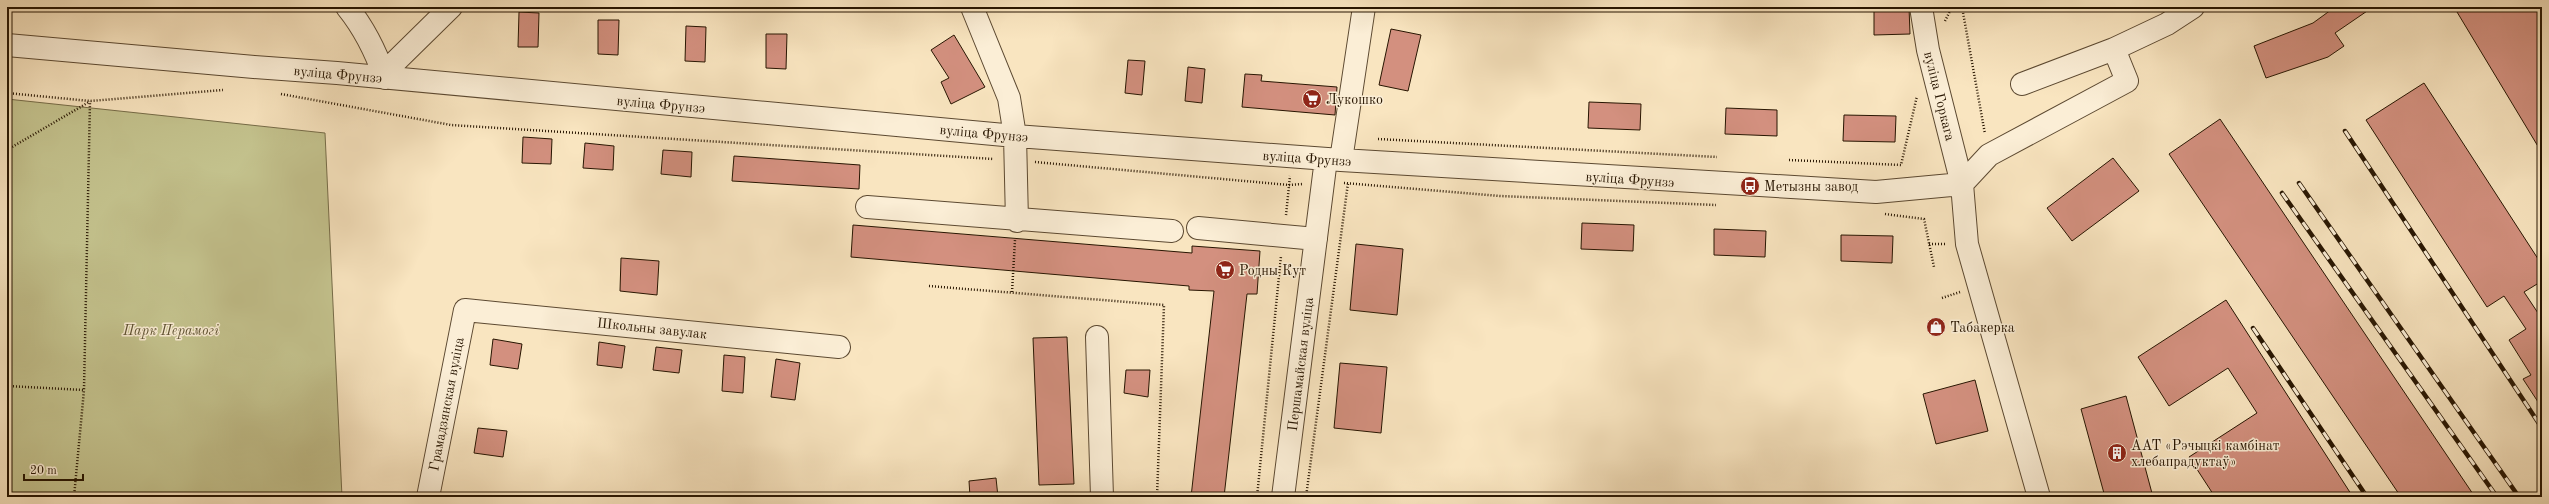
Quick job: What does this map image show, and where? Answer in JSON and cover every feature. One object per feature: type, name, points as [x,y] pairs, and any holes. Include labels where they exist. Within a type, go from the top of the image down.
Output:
[{"type":"street","points":[[347,7],[360,23],[379,61],[385,78]]},
{"type":"street","points":[[385,78],[396,61],[451,7]]},
{"type":"street","points":[[972,7],[1009,98],[1015,136],[1016,221]]},
{"type":"street","name":"Першамайская вуліца","points":[[1283,497],[1323,181],[1334,160],[1364,7]]},
{"type":"street","name":"вуліца Горкага","points":[[1921,7],[1928,50],[1962,184],[1967,244],[2038,497]]},
{"type":"street","points":[[2022,84],[2114,49],[2135,37],[2167,24],[2193,7]]},
{"type":"street","name":"вуліца Фрунзэ","points":[[7,44],[1015,136],[1334,160],[1750,186],[1876,192],[1962,184]]},
{"type":"street","points":[[1962,184],[1989,154],[2127,81],[2114,49]]},
{"type":"street","points":[[867,207],[1016,221],[1172,231]]},
{"type":"street","points":[[1198,228],[1316,239]]},
{"type":"street","name":"Школьны завулак","points":[[465,310],[839,347]]},
{"type":"street","name":"Грамадзянская вуліца","points":[[428,497],[465,310]]},
{"type":"street","points":[[1097,337],[1102,497]]},
{"type":"path","points":[[1928,50],[1952,7]]},
{"type":"path","points":[[1962,7],[1989,154]]},
{"type":"path","points":[[1789,160],[1901,165],[1919,89]]},
{"type":"path","points":[[7,93],[90,101],[223,90]]},
{"type":"path","points":[[281,94],[451,125],[1015,160],[1288,185],[1323,181],[1500,196],[1720,205]]},
{"type":"path","points":[[7,150],[90,101]]},
{"type":"path","points":[[74,497],[84,390],[90,101]]},
{"type":"path","points":[[1376,139],[1717,157]]},
{"type":"path","points":[[1874,164],[1877,212],[1924,219],[1934,267]]},
{"type":"path","points":[[1306,497],[1348,183]]},
{"type":"path","points":[[1257,497],[1288,185]]},
{"type":"path","points":[[1012,292],[1016,221]]},
{"type":"path","points":[[7,386],[84,390]]},
{"type":"green space","name":"Парк Перамогі","points":[[7,99],[325,133],[342,497],[7,497]]},
{"type":"building","points":[[1874,7],[1909,7],[1910,34],[1874,35]]},
{"type":"building","points":[[2335,7],[2373,7],[2335,33],[2344,46],[2328,57],[2266,78],[2254,46],[2313,23]]},
{"type":"building","points":[[2454,7],[2542,7],[2542,153]]},
{"type":"building","points":[[519,12],[539,13],[538,47],[518,47]]},
{"type":"building","points":[[598,20],[619,20],[618,55],[598,54]]},
{"type":"building","points":[[686,26],[706,27],[705,62],[685,61]]},
{"type":"building","points":[[1391,29],[1421,35],[1408,91],[1379,85]]},
{"type":"building","points":[[766,34],[787,34],[786,69],[766,68]]},
{"type":"building","points":[[954,35],[985,87],[951,104],[941,82],[949,78],[931,50]]},
{"type":"building","points":[[1128,60],[1145,61],[1142,95],[1125,93]]},
{"type":"building","points":[[1188,67],[1205,69],[1202,103],[1185,101]]},
{"type":"building","points":[[1245,74],[1262,75],[1261,81],[1337,87],[1335,115],[1242,107]]},
{"type":"building","points":[[2424,83],[2542,265],[2542,281],[2524,292],[2542,319],[2542,408],[2523,379],[2531,375],[2509,340],[2526,329],[2504,296],[2487,307],[2366,120]]},
{"type":"building","points":[[1589,102],[1641,104],[1640,130],[1588,128]]},
{"type":"building","points":[[1726,108],[1777,110],[1777,136],[1725,134]]},
{"type":"building","points":[[1844,115],[1896,116],[1895,142],[1843,141]]},
{"type":"building","points":[[2220,119],[2475,497],[2401,497],[2169,154]]},
{"type":"building","points":[[523,137],[552,139],[551,164],[522,163]]},
{"type":"building","points":[[585,143],[614,146],[613,170],[583,168]]},
{"type":"building","points":[[663,150],[692,152],[691,177],[661,174]]},
{"type":"building","points":[[734,156],[860,165],[859,189],[732,181]]},
{"type":"building","points":[[2113,158],[2139,191],[2072,241],[2047,208]]},
{"type":"building","points":[[1582,223],[1634,225],[1633,251],[1581,249]]},
{"type":"building","points":[[853,225],[1192,253],[1192,246],[1260,251],[1257,294],[1247,294],[1224,497],[1191,497],[1214,291],[1189,290],[1189,286],[851,257]]},
{"type":"building","points":[[1714,229],[1766,231],[1765,257],[1714,255]]},
{"type":"building","points":[[1841,235],[1893,236],[1892,263],[1841,261]]},
{"type":"building","points":[[1356,244],[1403,249],[1397,315],[1350,310]]},
{"type":"building","points":[[621,258],[659,261],[657,295],[620,291]]},
{"type":"building","points":[[2226,300],[2353,497],[2215,497],[2189,457],[2257,413],[2228,368],[2169,406],[2138,357]]},
{"type":"building","points":[[1067,337],[1074,484],[1039,485],[1033,338]]},
{"type":"building","points":[[493,339],[522,344],[518,369],[490,365]]},
{"type":"building","points":[[599,342],[625,346],[622,368],[597,365]]},
{"type":"building","points":[[656,347],[682,350],[679,373],[653,370]]},
{"type":"building","points":[[724,355],[745,357],[743,393],[722,391]]},
{"type":"building","points":[[776,359],[800,363],[795,400],[771,397]]},
{"type":"building","points":[[1340,363],[1387,367],[1381,433],[1334,428]]},
{"type":"building","points":[[1126,370],[1150,370],[1148,397],[1124,393]]},
{"type":"building","points":[[1975,380],[1988,431],[1936,444],[1923,394]]},
{"type":"building","name":"ААТ «Рэчыцкі камбінат хлебапрадуктаў»","points":[[2126,396],[2153,497],[2105,497],[2081,409]]},
{"type":"building","points":[[478,428],[507,431],[503,457],[474,453]]},
{"type":"building","points":[[996,478],[998,497],[970,497],[969,481]]},
{"type":"railway","points":[[2345,131],[2542,428]]},
{"type":"railway","points":[[2299,183],[2519,497]]},
{"type":"railway","points":[[2282,193],[2497,497]]},
{"type":"railway","points":[[2253,328],[2367,497]]},
{"type":"place","name":"Лукошко","points":[[1312,99]]},
{"type":"place","name":"Метызны завод","points":[[1750,186]]},
{"type":"place","name":"Родны Кут","points":[[1225,270]]},
{"type":"place","name":"Табакерка","points":[[1936,327]]},
{"type":"place","name":"ААТ «Рэчыцкі камбінат хлебапрадуктаў»","points":[[2117,453]]}]
